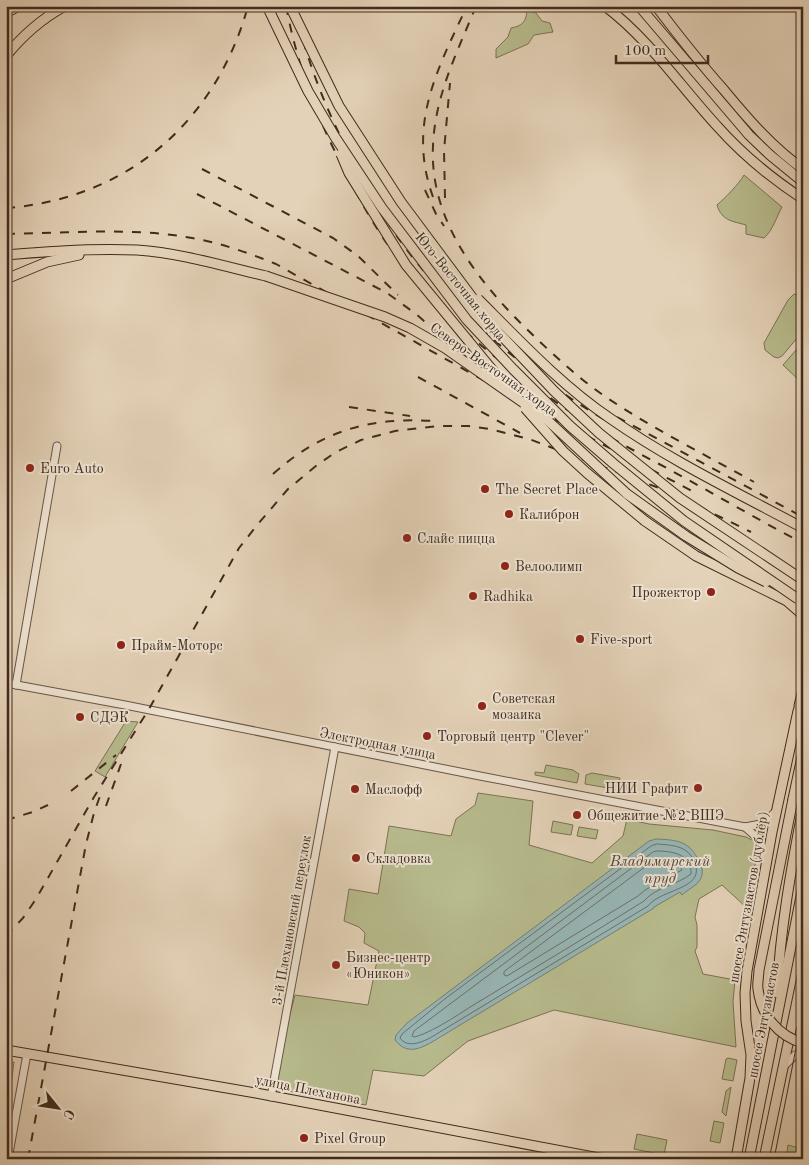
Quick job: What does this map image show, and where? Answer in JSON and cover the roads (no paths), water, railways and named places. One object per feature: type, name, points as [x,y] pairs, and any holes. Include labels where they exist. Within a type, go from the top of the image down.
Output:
[{"type":"main road","points":[[6,13],[19,6]]},
{"type":"main road","points":[[6,56],[37,23],[65,6]]},
{"type":"main road","name":"Юго-Восточная хорда","points":[[267,6],[308,91],[335,137],[382,208],[468,320],[512,369],[570,426],[684,520],[800,600]]},
{"type":"main road","name":"Северо-Восточная хорда","points":[[290,6],[339,106],[401,202],[498,332],[554,391],[599,433],[680,498],[803,580]]},
{"type":"main road","points":[[605,6],[646,42],[717,126],[761,170],[803,199]]},
{"type":"main road","points":[[639,6],[725,108],[770,155],[803,182]]},
{"type":"main road","points":[[658,8],[686,46],[751,123],[803,169]]},
{"type":"main road","points":[[686,46],[725,108]]},
{"type":"main road","points":[[335,137],[349,172],[406,265],[460,332],[562,451],[645,521],[696,556],[786,601],[803,615]]},
{"type":"main road","points":[[6,279],[48,262],[103,250]]},
{"type":"main road","name":"Северо-Восточная хорда","points":[[6,255],[137,250],[205,261],[266,276],[357,306],[410,328],[438,344],[545,418],[628,494],[678,531],[738,568],[800,600]]},
{"type":"main road","points":[[454,274],[569,386],[610,419],[670,456],[803,528]]},
{"type":"main road","points":[[798,711],[803,689]]},
{"type":"main road","name":"шоссе Энтузиастов (дублёр)","points":[[736,1159],[750,1078],[745,986],[766,863],[798,711],[803,701]]},
{"type":"main road","points":[[803,752],[758,988],[764,1010],[773,1024],[784,1035],[803,1043]]},
{"type":"main road","points":[[776,1021],[778,972],[791,866],[803,808]]},
{"type":"main road","name":"шоссе Энтузиастов","points":[[749,1159],[803,886]]},
{"type":"main road","points":[[764,1159],[803,972]]},
{"type":"main road","name":"улица Плеханова","points":[[6,1050],[604,1159]]},
{"type":"street","points":[[16,685],[57,446]]},
{"type":"street","name":"Электродная улица","points":[[6,683],[149,709],[745,827],[766,823],[777,809]]},
{"type":"street","name":"3-й Плехановский переулок","points":[[271,1097],[335,747]]},
{"type":"street","points":[[745,827],[760,840],[766,863]]},
{"type":"street","points":[[794,1016],[803,1031]]},
{"type":"street","points":[[784,1068],[795,1054],[803,1053]]},
{"type":"street","points":[[8,1159],[28,1054]]},
{"type":"water","name":"Владимирский пруд","points":[[656,839],[682,843],[691,849],[700,863],[702,875],[700,880],[682,895],[680,892],[654,907],[427,1045],[417,1049],[408,1049],[395,1040],[396,1035],[407,1023],[649,841]]},
{"type":"tram line","points":[[774,1159],[803,1013]]},
{"type":"railway","points":[[6,208],[50,201],[90,189],[127,171],[160,147],[189,119],[214,85],[233,48],[248,6]]},
{"type":"railway","points":[[286,6],[296,49],[309,91],[335,151],[379,232],[410,275],[439,307],[477,342],[538,390],[593,427],[803,543]]},
{"type":"railway","points":[[295,6],[304,44],[316,80],[356,167],[395,234],[419,265],[449,298],[505,350],[587,409],[803,532]]},
{"type":"railway","points":[[433,197],[426,171],[423,146],[424,122],[436,76],[467,6]]},
{"type":"railway","points":[[476,6],[442,92],[433,146],[434,175],[440,202],[450,228],[464,253],[480,277],[517,320],[586,382],[640,419],[754,482]]},
{"type":"railway","points":[[445,198],[444,151],[450,83]]},
{"type":"railway","points":[[202,169],[333,238],[358,256],[398,295]]},
{"type":"railway","points":[[425,190],[444,226]]},
{"type":"railway","points":[[197,194],[387,293],[416,314],[491,379]]},
{"type":"railway","points":[[6,234],[123,232],[169,235],[203,240],[256,256],[276,264],[533,408],[694,492]]},
{"type":"railway","points":[[418,377],[520,433]]},
{"type":"railway","points":[[571,389],[591,403],[803,517]]},
{"type":"railway","points":[[349,407],[410,416]]},
{"type":"railway","points":[[273,474],[309,447],[347,430],[388,422],[410,420],[433,421]]},
{"type":"railway","points":[[6,936],[23,918],[36,899],[94,797],[149,709],[239,548],[288,489],[336,452],[361,440],[395,431],[438,426],[469,426],[490,429],[529,439],[667,491],[751,532]]},
{"type":"railway","points":[[71,791],[116,755]]},
{"type":"railway","points":[[106,806],[121,764]]},
{"type":"railway","points":[[28,1159],[86,844],[100,796]]},
{"type":"railway","points":[[6,820],[33,812],[48,805]]},
{"type":"place","name":"Euro Auto","points":[[30,468]]},
{"type":"place","name":"The Secret Place","points":[[485,489]]},
{"type":"place","name":"Калиброн","points":[[509,514]]},
{"type":"place","name":"Слайс пицца","points":[[407,538]]},
{"type":"place","name":"Велоолимп","points":[[505,566]]},
{"type":"place","name":"Прожектор","points":[[711,592]]},
{"type":"place","name":"Radhika","points":[[473,596]]},
{"type":"place","name":"Five-sport","points":[[580,639]]},
{"type":"place","name":"Прайм-Моторс","points":[[121,645]]},
{"type":"place","name":"Советская мозаика","points":[[482,706]]},
{"type":"place","name":"СДЭК","points":[[80,717]]},
{"type":"place","name":"Торговый центр \"Clever\"","points":[[427,736]]},
{"type":"place","name":"НИИ Графит","points":[[698,788]]},
{"type":"place","name":"Маслофф","points":[[355,789]]},
{"type":"place","name":"Общежитие №2 ВШЭ","points":[[577,815]]},
{"type":"place","name":"Складовка","points":[[356,858]]},
{"type":"place","name":"Бизнес-центр «Юникон»","points":[[336,965]]},
{"type":"place","name":"Pixel Group","points":[[304,1138]]}]
